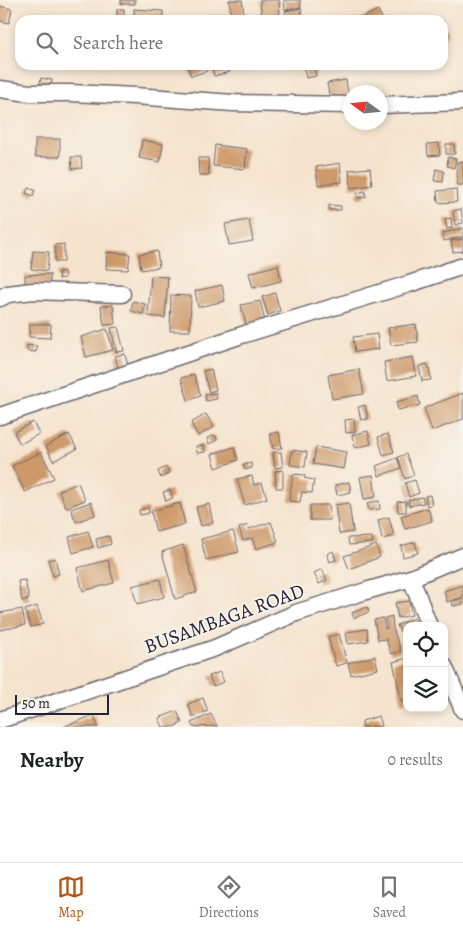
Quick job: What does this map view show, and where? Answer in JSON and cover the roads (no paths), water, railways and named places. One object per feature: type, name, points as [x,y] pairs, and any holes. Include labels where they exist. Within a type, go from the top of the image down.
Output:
[{"type":"street","points":[[0,89],[29,93],[135,96],[233,104],[343,105]]},
{"type":"street","points":[[388,105],[463,102]]},
{"type":"street","points":[[0,416],[236,337],[463,266]]},
{"type":"street","points":[[0,298],[8,294],[33,291],[122,294]]},
{"type":"street","name":"BUSAMBAGA ROAD","points":[[0,720],[215,648],[296,613],[411,578],[463,556]]},
{"type":"street","points":[[411,578],[428,622]]},
{"type":"street","points":[[444,667],[463,710]]}]
